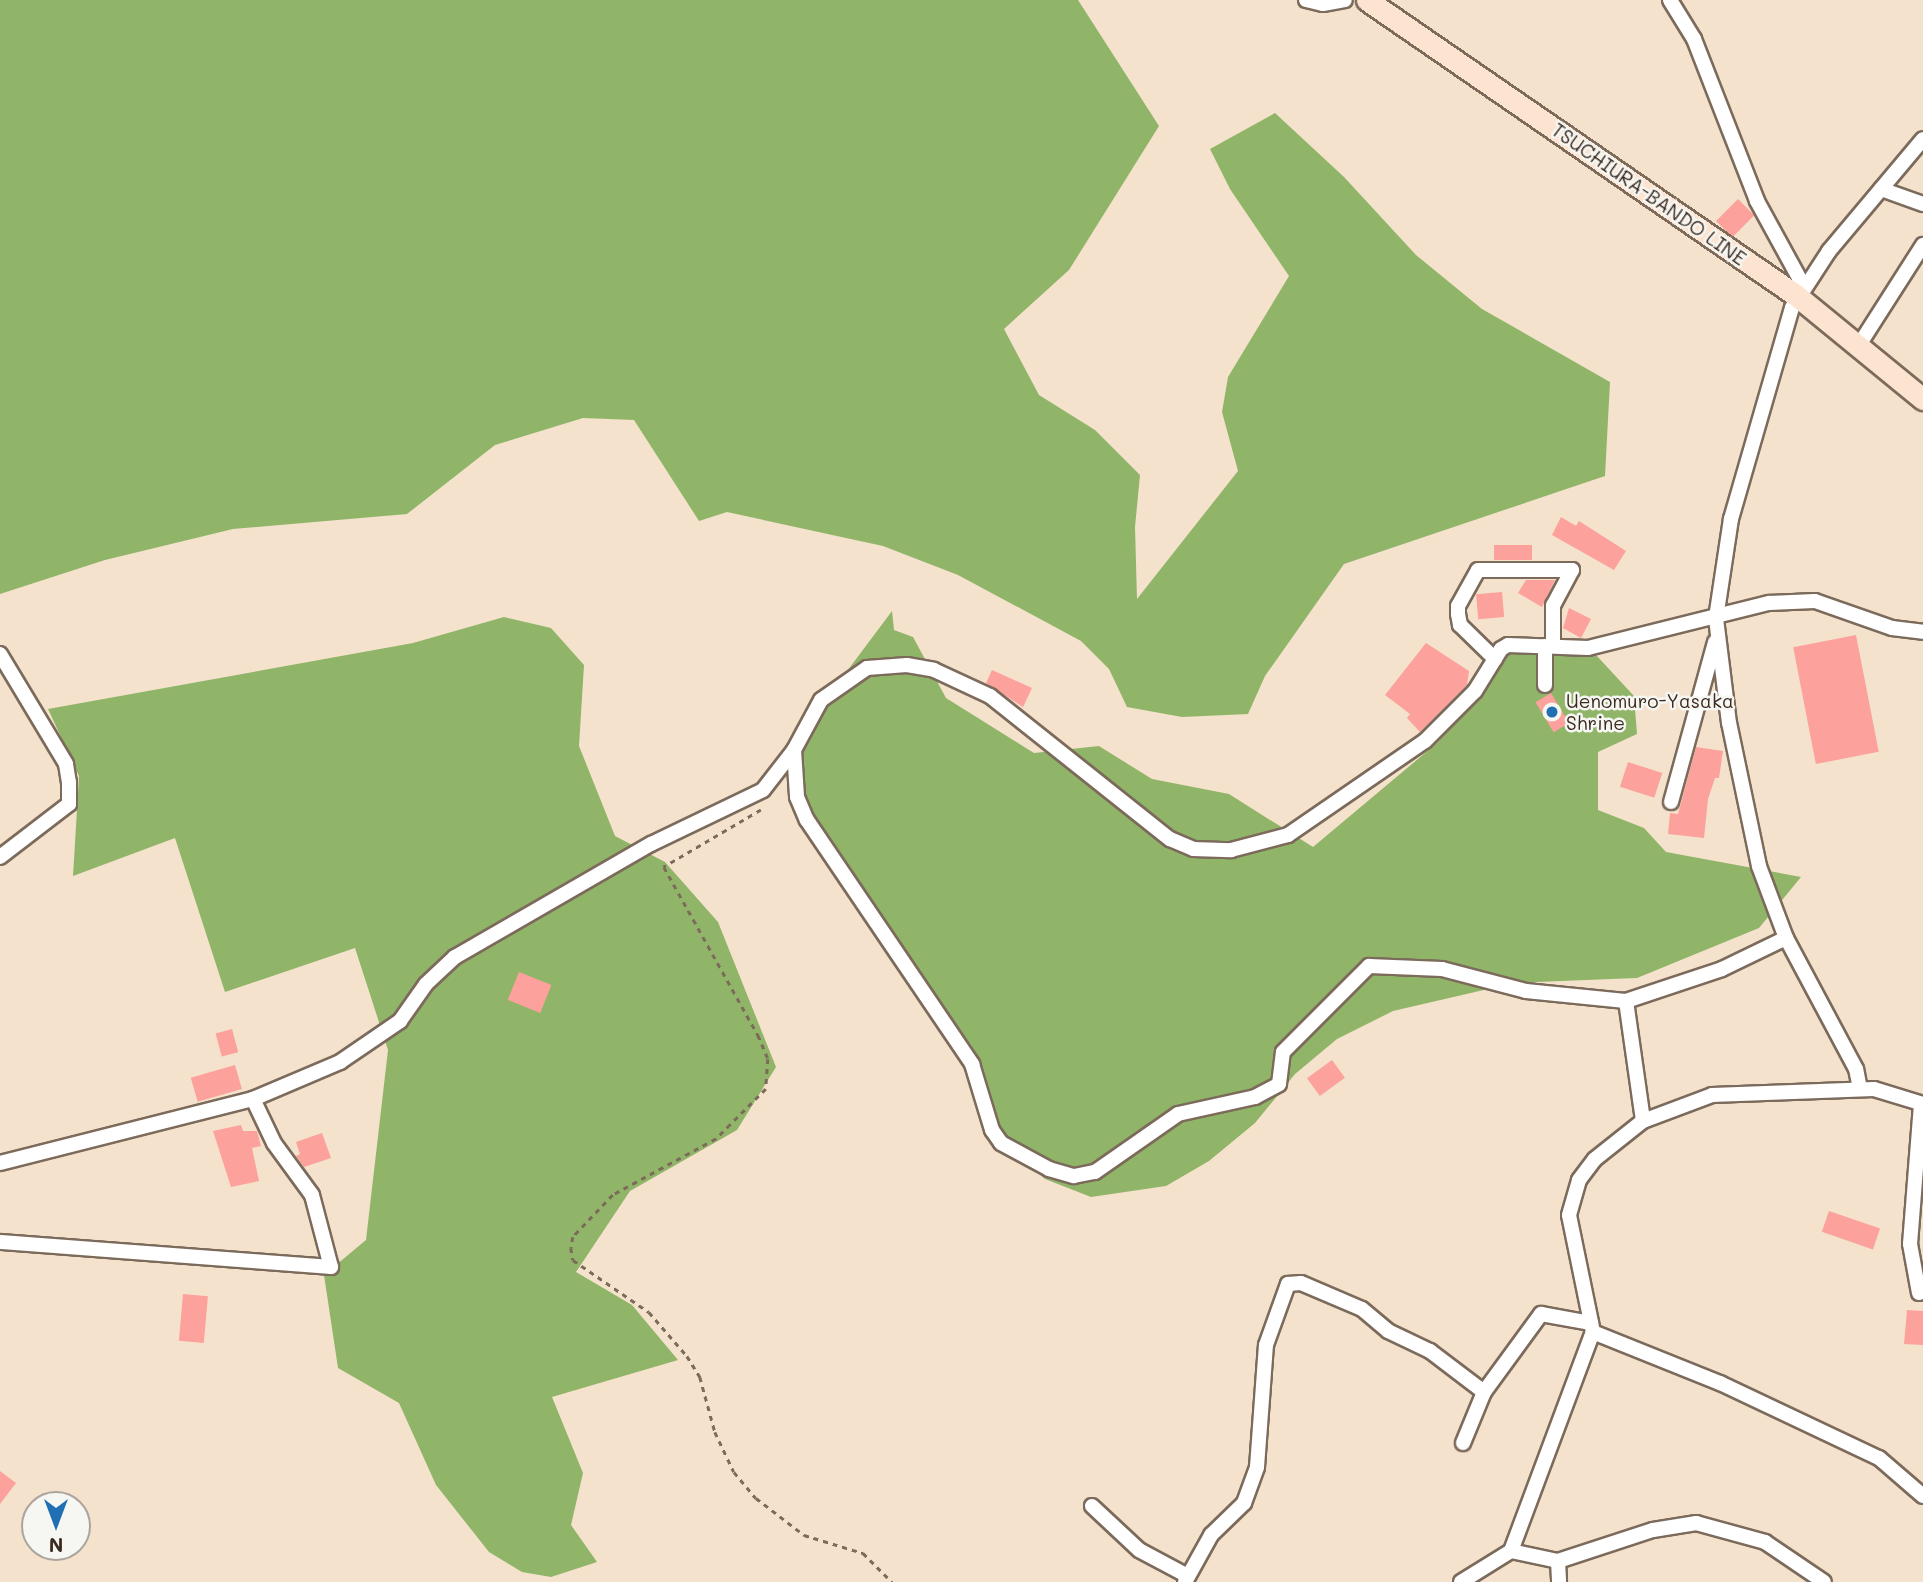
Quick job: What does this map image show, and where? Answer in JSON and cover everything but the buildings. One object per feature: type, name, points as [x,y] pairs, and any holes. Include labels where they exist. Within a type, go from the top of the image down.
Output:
[{"type":"main road","name":"TSUCHIURA-BANDO LINE","points":[[1367,0],[1389,6],[1800,290],[1859,345],[1923,398]]},
{"type":"street","points":[[1306,0],[1336,4],[1345,0]]},
{"type":"street","points":[[1670,0],[1694,39],[1757,201],[1800,290]]},
{"type":"street","points":[[1860,1090],[1856,1069],[1786,937],[1759,866],[1729,723],[1716,618],[1720,572],[1749,448],[1800,290],[1923,139]]},
{"type":"street","points":[[1881,189],[1923,204]]},
{"type":"street","points":[[1859,345],[1923,245]]},
{"type":"street","points":[[1495,659],[1460,625],[1458,606],[1478,570],[1572,570],[1553,605],[1545,685]]},
{"type":"street","points":[[0,1163],[253,1099],[340,1062],[400,1021],[426,984],[455,957],[651,844],[763,790],[794,750],[821,700],[867,668],[907,665],[934,670],[1015,714],[1170,839],[1192,849],[1231,850],[1288,835],[1425,741],[1475,691],[1495,659],[1508,645],[1588,648],[1769,603],[1815,601],[1892,628],[1923,632]]},
{"type":"street","points":[[1671,802],[1718,634]]},
{"type":"street","points":[[0,653],[66,764],[69,804],[0,857]]},
{"type":"street","points":[[794,750],[797,797],[807,820],[972,1064],[992,1130],[1001,1143],[1049,1169],[1073,1176],[1095,1172],[1178,1114],[1255,1097],[1279,1084],[1283,1052],[1369,966],[1441,969],[1527,991],[1626,1001],[1722,969],[1786,937]]},
{"type":"street","points":[[1626,1001],[1643,1121]]},
{"type":"street","points":[[1461,1582],[1511,1551],[1592,1328],[1569,1215],[1579,1180],[1595,1158],[1643,1121],[1712,1095],[1874,1089],[1922,1104],[1910,1231],[1919,1293]]},
{"type":"street","points":[[0,1242],[331,1266],[312,1195],[274,1143],[253,1099]]},
{"type":"street","points":[[1092,1506],[1139,1550],[1187,1579],[1211,1535],[1244,1503],[1257,1467],[1266,1345],[1287,1284],[1301,1283],[1362,1308],[1388,1331],[1430,1351],[1484,1392]]},
{"type":"street","points":[[1464,1443],[1484,1392],[1541,1314],[1592,1328],[1720,1383],[1879,1458],[1923,1496]]},
{"type":"street","points":[[1511,1551],[1558,1561],[1653,1530],[1696,1523],[1765,1542],[1824,1582]]},
{"type":"street","points":[[1558,1561],[1559,1582]]},
{"type":"path","points":[[771,804],[664,867],[758,1035],[768,1059],[766,1090],[716,1139],[613,1195],[573,1237],[571,1248],[573,1260],[649,1312],[687,1356],[700,1377],[715,1432],[734,1472],[756,1498],[804,1535],[863,1553],[892,1582]]},
{"type":"green space","points":[[0,0],[1078,0],[1159,126],[1069,270],[1004,329],[1039,395],[1095,430],[1140,475],[1135,527],[1137,599],[1238,471],[1222,412],[1228,377],[1289,276],[1230,189],[1210,149],[1275,113],[1344,177],[1416,255],[1482,309],[1610,382],[1605,476],[1344,564],[1265,676],[1248,714],[1182,717],[1127,707],[1109,669],[1081,641],[958,575],[883,546],[727,512],[699,521],[634,420],[583,418],[495,445],[407,514],[233,529],[105,560],[0,594]]},
{"type":"green space","points":[[892,611],[894,630],[913,637],[946,698],[1034,753],[1099,746],[1152,779],[1229,794],[1313,847],[1437,743],[1482,694],[1508,654],[1596,655],[1634,696],[1637,734],[1598,752],[1598,810],[1644,828],[1666,852],[1801,877],[1759,928],[1637,978],[1514,983],[1393,1011],[1337,1039],[1295,1074],[1255,1123],[1209,1161],[1166,1186],[1091,1197],[1045,1179],[1013,1147],[810,813],[802,786],[799,751],[809,722]]},
{"type":"green space","points":[[504,617],[551,628],[584,665],[579,746],[615,836],[665,862],[718,922],[776,1067],[737,1130],[630,1191],[576,1272],[632,1305],[678,1360],[552,1397],[583,1473],[571,1525],[597,1562],[551,1577],[522,1572],[489,1552],[436,1485],[399,1403],[338,1368],[324,1275],[366,1240],[388,1050],[355,948],[225,992],[175,838],[73,876],[79,776],[48,709],[413,643]]},
{"type":"place","name":"Uenomuro-Yasaka Shrine","points":[[1552,712]]}]
